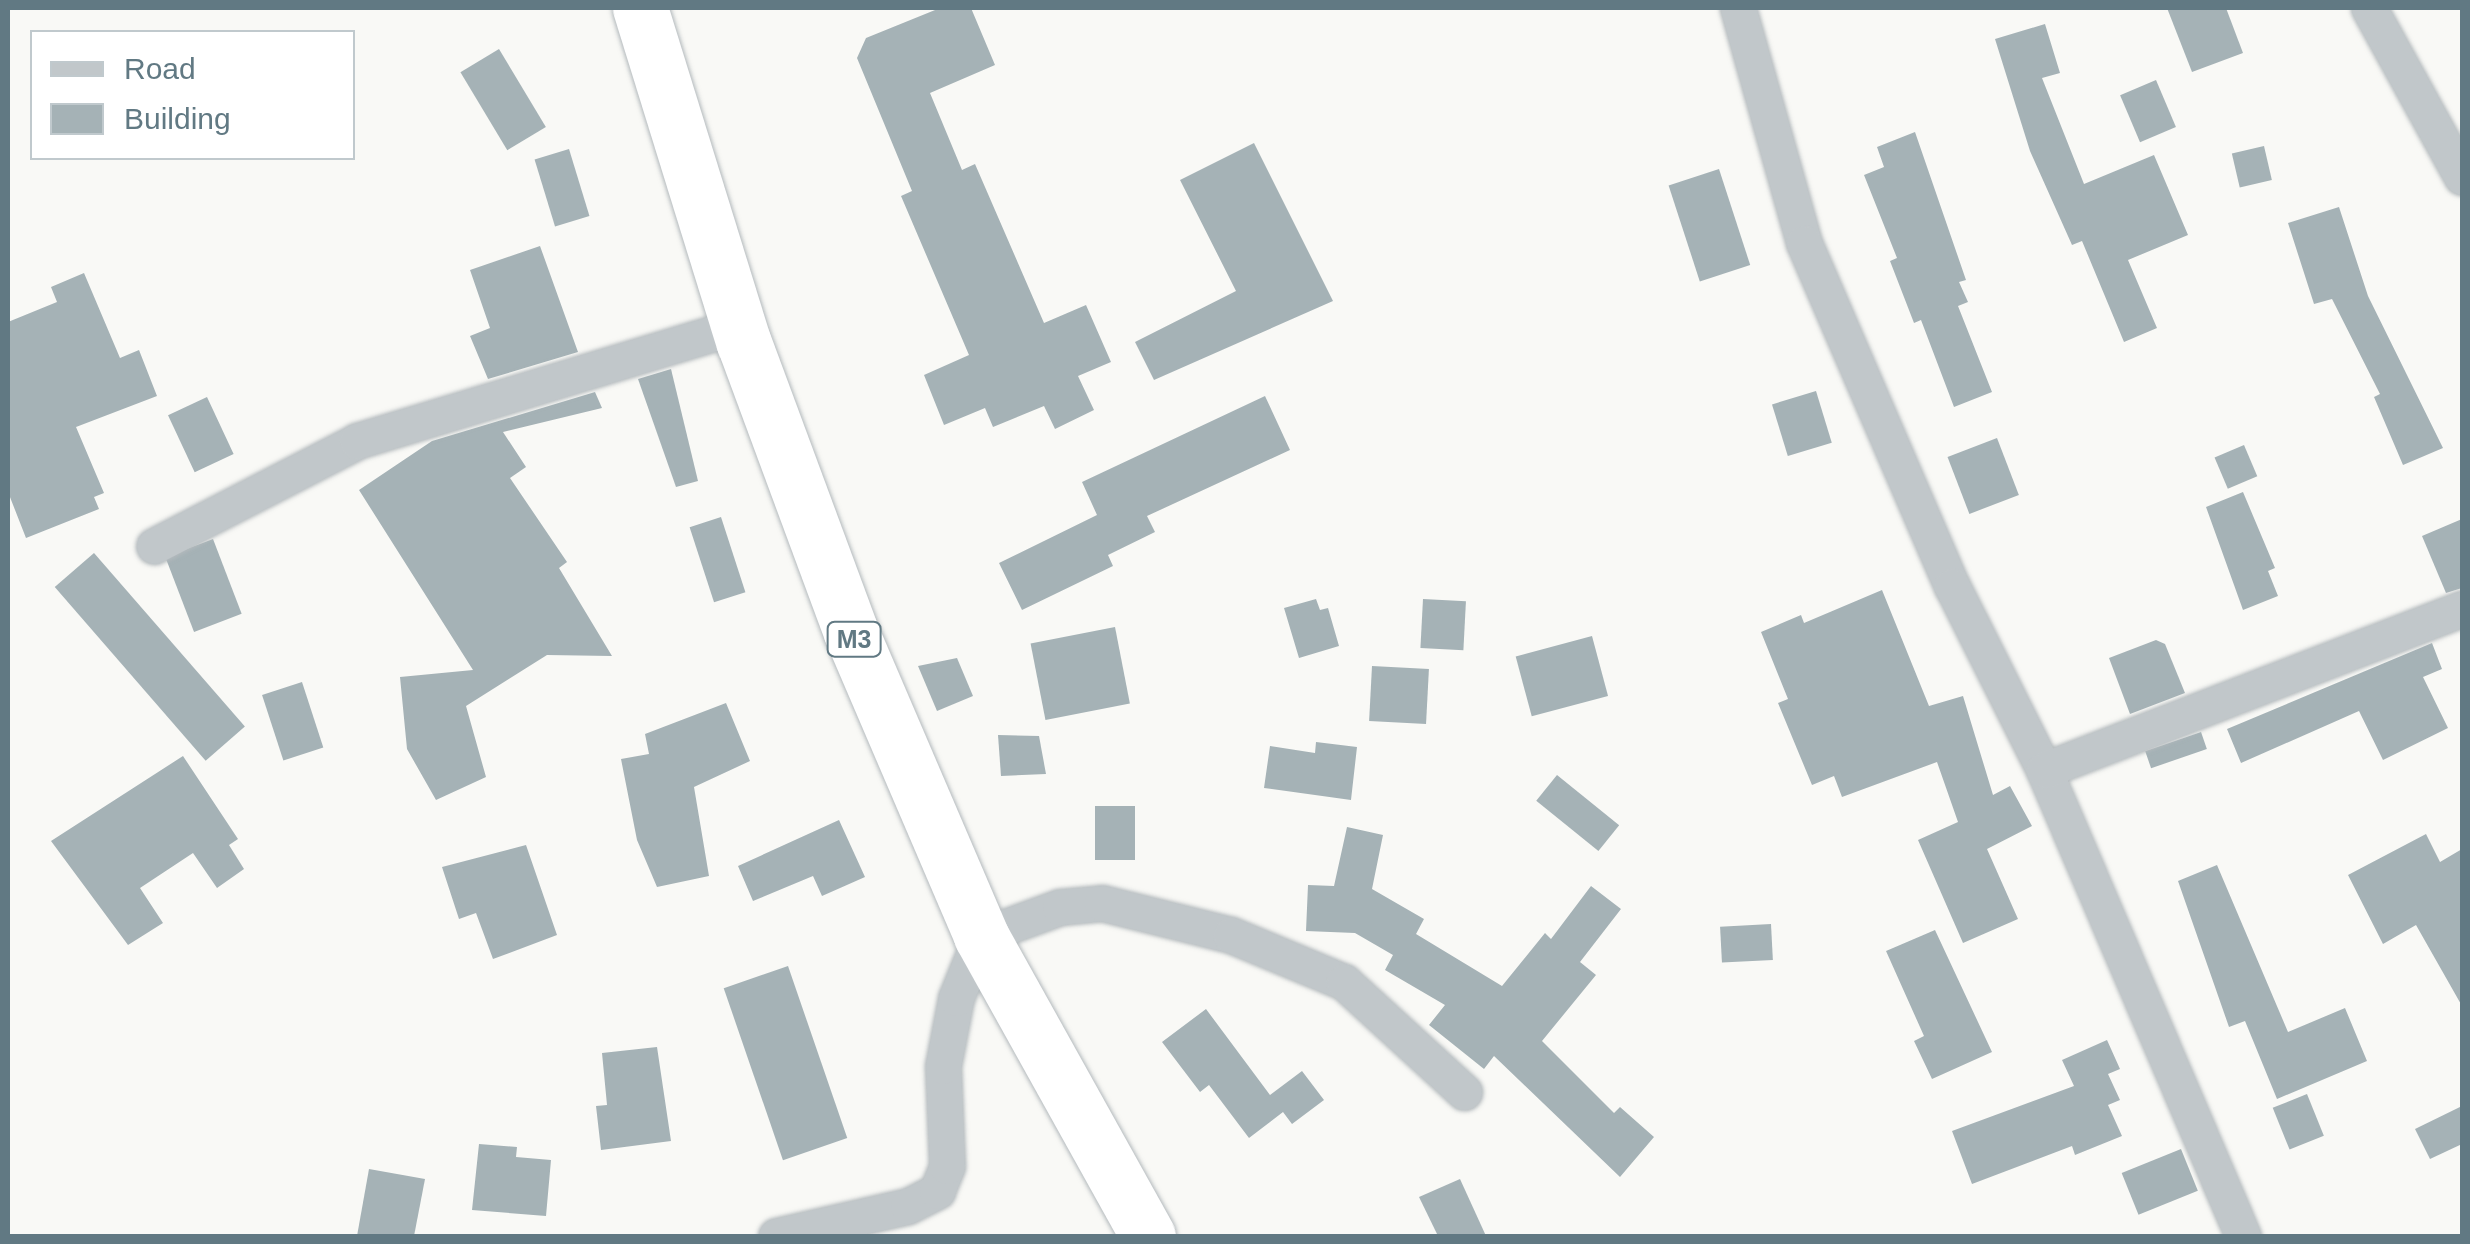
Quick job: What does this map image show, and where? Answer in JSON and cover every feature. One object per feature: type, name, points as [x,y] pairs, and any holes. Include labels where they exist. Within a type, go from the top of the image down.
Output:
[{"type":"highway","name":"M3","points":[[640,8],[739,326],[850,632],[980,936],[1148,1236]]},
{"type":"street","points":[[1738,8],[1804,243],[1952,586],[2044,770],[2243,1236]]},
{"type":"street","points":[[2370,8],[2462,177]]},
{"type":"street","points":[[154,546],[357,441],[739,326]]},
{"type":"street","points":[[2044,770],[2462,609]]},
{"type":"street","points":[[776,1236],[908,1206],[937,1192],[947,1166],[943,1066],[956,998],[980,936],[1060,907],[1102,903],[1232,935],[1344,982],[1464,1092]]},
{"type":"building","points":[[940,8],[971,8],[995,65],[930,93],[962,170],[975,164],[1044,323],[1086,305],[1111,362],[1078,376],[1094,410],[1055,429],[1044,406],[993,427],[985,408],[944,425],[924,375],[969,355],[901,196],[912,191],[857,58],[866,38]]},
{"type":"building","points":[[2167,8],[2226,8],[2243,53],[2192,72]]},
{"type":"building","points":[[2045,24],[2060,73],[2042,78],[2084,184],[2154,155],[2188,235],[2128,260],[2157,328],[2124,342],[2082,241],[2072,245],[2030,151],[1995,39]]},
{"type":"building","points":[[499,49],[546,127],[507,150],[460,72]]},
{"type":"building","points":[[2156,80],[2176,127],[2140,142],[2120,95]]},
{"type":"building","points":[[1915,132],[1966,280],[1959,282],[1968,302],[1958,306],[1992,392],[1954,407],[1921,320],[1914,323],[1890,261],[1897,258],[1864,175],[1884,167],[1877,147]]},
{"type":"building","points":[[1254,143],[1333,301],[1154,380],[1135,342],[1236,291],[1180,180]]},
{"type":"building","points":[[2264,146],[2272,180],[2240,188],[2232,153]]},
{"type":"building","points":[[569,149],[589,216],[555,226],[535,160]]},
{"type":"building","points":[[1719,169],[1750,265],[1700,281],[1669,185]]},
{"type":"building","points":[[2339,207],[2368,296],[2443,448],[2403,465],[2374,397],[2380,394],[2332,299],[2314,304],[2288,223]]},
{"type":"building","points":[[540,246],[578,352],[488,379],[470,336],[490,328],[470,270]]},
{"type":"building","points":[[84,273],[120,358],[139,350],[157,396],[76,427],[104,493],[94,497],[99,509],[26,538],[8,492],[8,322],[57,302],[51,287]]},
{"type":"building","points":[[671,369],[698,481],[676,487],[638,379]]},
{"type":"building","points":[[1816,391],[1832,443],[1788,456],[1772,404]]},
{"type":"building","points":[[595,392],[602,408],[503,432],[526,467],[510,478],[567,562],[559,568],[612,656],[547,655],[466,706],[486,777],[436,800],[407,749],[400,677],[473,670],[359,490],[432,441]]},
{"type":"building","points":[[1265,396],[1290,450],[1147,516],[1155,532],[1108,555],[1113,566],[1022,610],[999,563],[1097,515],[1082,482]]},
{"type":"building","points":[[207,397],[234,454],[195,472],[168,415]]},
{"type":"building","points":[[1997,438],[2019,495],[1969,514],[1948,457]]},
{"type":"building","points":[[2244,445],[2257,476],[2228,489],[2215,458]]},
{"type":"building","points":[[2243,492],[2275,568],[2268,571],[2278,596],[2243,610],[2206,507]]},
{"type":"building","points":[[721,517],[745,592],[714,602],[690,527]]},
{"type":"building","points":[[2462,519],[2462,588],[2446,593],[2422,536]]},
{"type":"building","points":[[213,539],[242,614],[194,632],[165,557]]},
{"type":"building","points":[[94,553],[245,727],[206,761],[55,587]]},
{"type":"building","points":[[1882,590],[1929,706],[1963,696],[1993,795],[2010,786],[2032,826],[1987,849],[2018,919],[1963,943],[1918,840],[1958,822],[1937,762],[1842,797],[1834,776],[1812,785],[1778,703],[1788,699],[1761,632],[1801,615],[1804,623]]},
{"type":"building","points":[[1316,599],[1320,610],[1328,608],[1339,646],[1299,658],[1284,608]]},
{"type":"building","points":[[1423,599],[1466,601],[1463,650],[1420,648]]},
{"type":"building","points":[[1115,627],[1130,704],[1045,720],[1031,643]]},
{"type":"building","points":[[1592,636],[1608,696],[1532,716],[1516,656]]},
{"type":"building","points":[[2156,640],[2165,644],[2185,693],[2130,714],[2109,658]]},
{"type":"building","points":[[2432,643],[2442,669],[2423,677],[2448,728],[2383,760],[2359,711],[2241,763],[2227,729]]},
{"type":"building","points":[[957,658],[973,696],[937,711],[918,666]]},
{"type":"building","points":[[1372,666],[1429,669],[1426,724],[1369,721]]},
{"type":"building","points":[[302,682],[323,748],[283,761],[262,695]]},
{"type":"building","points":[[726,703],[750,761],[694,787],[709,876],[657,887],[637,840],[621,759],[649,754],[645,734]]},
{"type":"building","points":[[2201,732],[2207,749],[2151,768],[2145,751]]},
{"type":"building","points":[[998,735],[1039,736],[1046,774],[1001,776]]},
{"type":"building","points":[[1316,742],[1357,747],[1351,800],[1264,788],[1270,746],[1315,753]]},
{"type":"building","points":[[183,756],[238,839],[229,845],[244,869],[217,888],[193,853],[140,888],[163,923],[128,945],[51,841]]},
{"type":"building","points":[[1557,775],[1619,825],[1598,851],[1536,801]]},
{"type":"building","points":[[1095,806],[1135,806],[1135,860],[1095,860]]},
{"type":"building","points":[[839,820],[865,877],[822,896],[813,876],[753,901],[738,866]]},
{"type":"building","points":[[1347,827],[1383,835],[1372,889],[1424,919],[1416,934],[1502,986],[1545,933],[1551,939],[1591,886],[1621,909],[1580,962],[1596,975],[1542,1041],[1614,1113],[1620,1107],[1654,1137],[1620,1177],[1494,1056],[1484,1069],[1429,1025],[1445,1005],[1385,970],[1393,955],[1355,933],[1306,931],[1308,885],[1334,886]]},
{"type":"building","points":[[2426,834],[2440,862],[2462,849],[2462,1006],[2416,925],[2383,944],[2348,875]]},
{"type":"building","points":[[526,845],[557,935],[493,959],[476,913],[459,919],[442,867]]},
{"type":"building","points":[[2217,865],[2288,1032],[2345,1008],[2367,1061],[2277,1099],[2245,1021],[2229,1027],[2178,881]]},
{"type":"building","points":[[1771,924],[1773,960],[1722,963],[1720,927]]},
{"type":"building","points":[[1935,930],[1992,1052],[1932,1079],[1914,1041],[1924,1036],[1886,951]]},
{"type":"building","points":[[788,966],[847,1138],[783,1160],[724,988]]},
{"type":"building","points":[[1206,1009],[1270,1095],[1302,1071],[1324,1100],[1292,1124],[1283,1112],[1249,1138],[1209,1085],[1200,1092],[1162,1042]]},
{"type":"building","points":[[2107,1040],[2120,1069],[2108,1074],[2120,1100],[2108,1105],[2122,1136],[2075,1155],[2072,1146],[1972,1184],[1952,1131],[2074,1086],[2062,1060]]},
{"type":"building","points":[[657,1047],[671,1141],[601,1150],[596,1106],[607,1105],[602,1053]]},
{"type":"building","points":[[2307,1094],[2324,1136],[2290,1150],[2273,1108]]},
{"type":"building","points":[[2462,1106],[2462,1144],[2430,1159],[2415,1129]]},
{"type":"building","points":[[479,1144],[517,1147],[516,1157],[551,1160],[546,1216],[472,1210]]},
{"type":"building","points":[[2181,1149],[2198,1191],[2139,1215],[2122,1173]]},
{"type":"building","points":[[369,1169],[425,1179],[414,1236],[357,1236]]},
{"type":"building","points":[[1460,1179],[1486,1236],[1438,1236],[1419,1197]]}]
